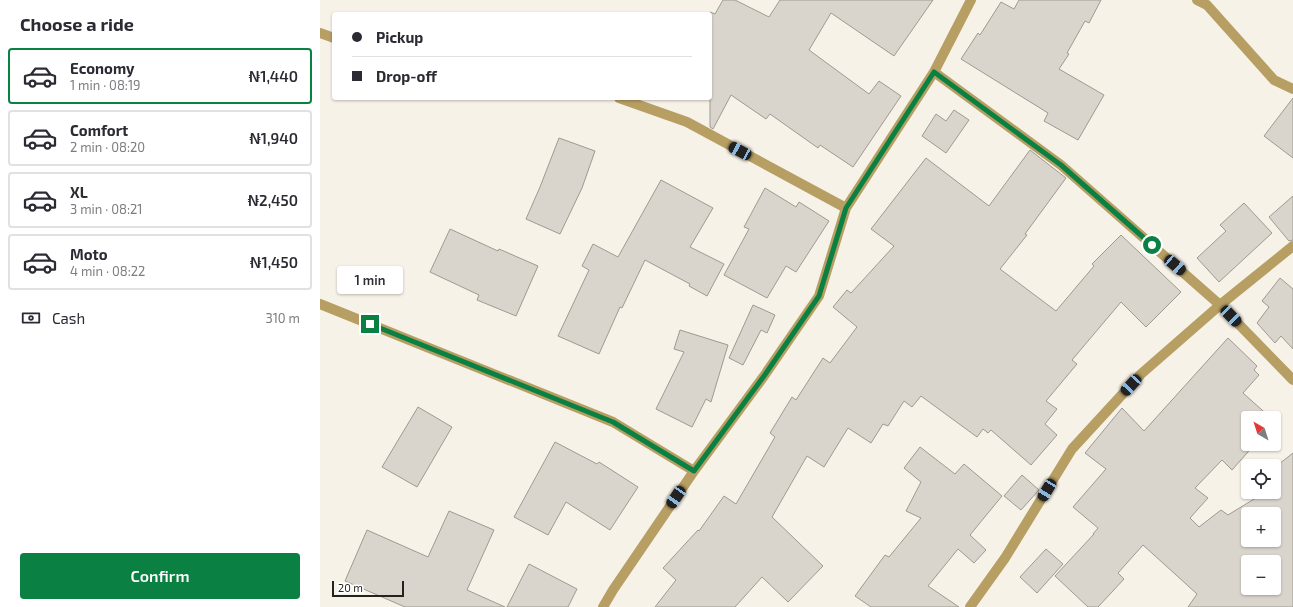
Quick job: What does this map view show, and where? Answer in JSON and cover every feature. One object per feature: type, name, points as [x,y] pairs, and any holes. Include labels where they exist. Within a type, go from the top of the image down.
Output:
[{"type":"street","points":[[603,607],[694,471],[764,376],[819,296],[846,208],[934,72],[971,0]]},
{"type":"street","points":[[1197,0],[1207,4],[1274,80],[1293,89]]},
{"type":"street","points":[[320,33],[332,37]]},
{"type":"street","points":[[934,72],[1061,165],[1220,305],[1293,380]]},
{"type":"street","points":[[625,100],[687,122],[846,208]]},
{"type":"street","points":[[970,607],[1005,558],[1072,449],[1141,374],[1220,305],[1293,246]]},
{"type":"street","points":[[320,304],[613,422],[694,471]]},
{"type":"building","points":[[723,0],[735,0],[769,17],[780,0],[933,0],[894,56],[831,13],[809,50],[869,94],[879,81],[901,96],[853,167],[820,145],[818,148],[770,114],[766,119],[731,95],[713,129],[710,127],[710,100],[712,100],[712,13],[715,14]]},
{"type":"building","points":[[1019,0],[1101,0],[1089,23],[1085,21],[1067,53],[1069,54],[1059,69],[1104,95],[1078,140],[1044,121],[1048,113],[961,59],[978,33],[980,35],[1001,2],[1014,9]]},
{"type":"building","points":[[1293,98],[1293,158],[1264,136]]},
{"type":"building","points":[[954,110],[969,120],[946,153],[922,136],[936,114],[946,121]]},
{"type":"building","points":[[559,138],[595,151],[582,188],[560,234],[526,219]]},
{"type":"building","points":[[1030,150],[1066,178],[1025,234],[1027,235],[1000,269],[1056,311],[1094,266],[1092,264],[1121,235],[1181,292],[1146,327],[1121,302],[1072,360],[1077,364],[1046,401],[1057,409],[1045,424],[1057,435],[1031,465],[991,430],[988,433],[983,429],[977,437],[921,396],[912,407],[904,401],[888,426],[883,424],[871,443],[848,428],[824,467],[807,456],[772,517],[823,566],[788,602],[762,577],[735,607],[655,607],[676,580],[663,568],[698,530],[699,531],[724,496],[736,504],[775,437],[770,433],[792,397],[796,400],[823,358],[830,363],[857,327],[833,307],[847,290],[851,293],[894,246],[871,229],[926,158],[989,206]]},
{"type":"building","points":[[661,180],[713,208],[690,247],[724,264],[707,296],[689,286],[690,284],[645,260],[622,308],[620,307],[599,354],[558,336],[589,270],[582,266],[593,244],[618,257]]},
{"type":"building","points":[[765,188],[796,207],[799,202],[829,221],[796,272],[786,266],[767,298],[724,275],[749,229],[744,227]]},
{"type":"building","points":[[1293,196],[1293,240],[1289,241],[1269,217]]},
{"type":"building","points":[[1244,203],[1272,233],[1219,282],[1197,258],[1226,231],[1220,225]]},
{"type":"building","points":[[450,229],[498,251],[499,249],[538,266],[516,316],[477,300],[479,295],[430,272]]},
{"type":"building","points":[[1280,278],[1293,289],[1293,349],[1281,336],[1275,343],[1257,323],[1269,307],[1262,301]]},
{"type":"building","points":[[753,305],[775,315],[767,333],[761,330],[743,365],[729,358]]},
{"type":"building","points":[[680,330],[728,345],[711,402],[706,399],[692,427],[656,409],[684,352],[674,349]]},
{"type":"building","points":[[1228,338],[1257,366],[1254,370],[1259,375],[1243,393],[1263,411],[1241,411],[1241,451],[1249,451],[1232,470],[1222,460],[1195,488],[1208,498],[1190,518],[1199,527],[1221,510],[1228,515],[1241,507],[1241,547],[1281,547],[1281,507],[1241,507],[1254,499],[1281,499],[1281,462],[1293,453],[1293,607],[1188,607],[1197,594],[1143,545],[1118,573],[1124,579],[1098,607],[1088,607],[1055,576],[1098,528],[1073,507],[1106,469],[1085,453],[1122,408],[1144,431]]},
{"type":"building","points":[[418,407],[452,427],[417,487],[382,467]]},
{"type":"building","points":[[555,442],[597,464],[599,462],[638,487],[610,530],[566,502],[548,535],[514,517]]},
{"type":"building","points":[[920,447],[955,474],[964,464],[1002,496],[970,535],[986,550],[974,563],[958,549],[928,586],[959,607],[871,607],[855,596],[885,555],[889,557],[921,518],[906,511],[921,482],[904,468]]},
{"type":"building","points":[[1022,475],[1039,490],[1021,510],[1004,496]]},
{"type":"building","points":[[449,511],[494,530],[467,590],[505,607],[405,607],[345,581],[367,530],[428,557]]},
{"type":"building","points":[[1046,549],[1063,564],[1037,593],[1020,577]]},
{"type":"building","points":[[529,564],[577,589],[568,607],[507,607]]},
{"type":"route","points":[[370,324],[613,422],[694,471],[764,376],[819,296],[846,208],[934,72],[1061,165],[1152,245]]}]
